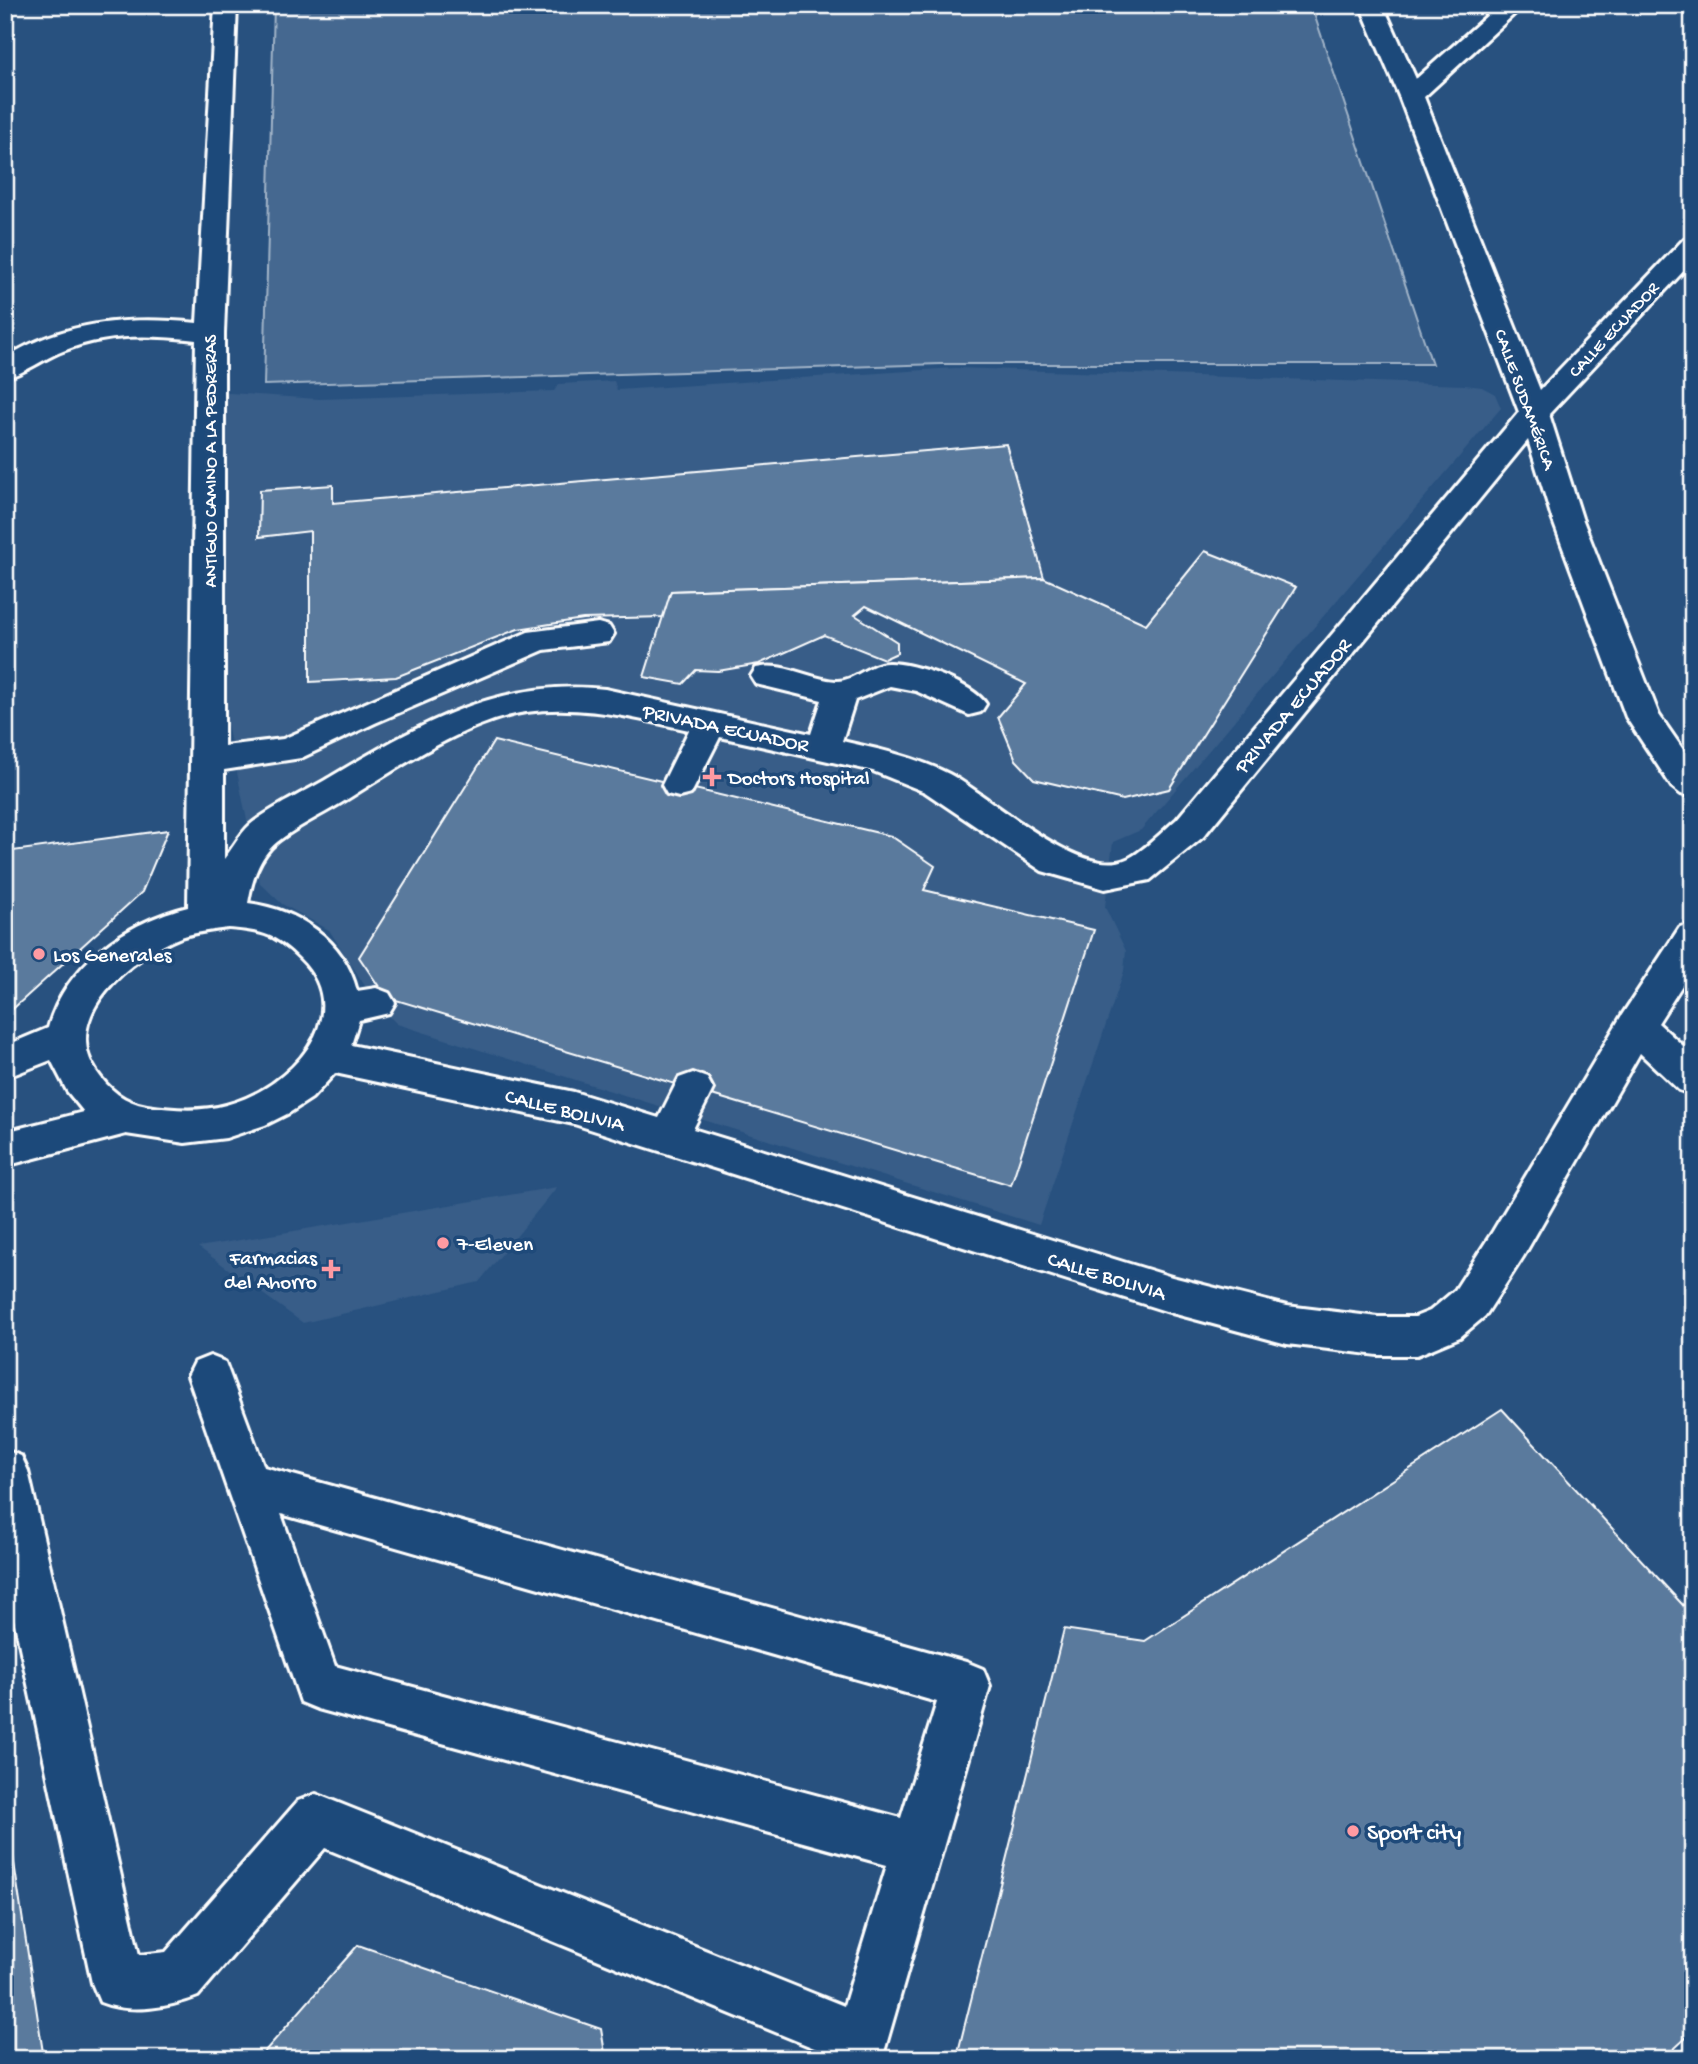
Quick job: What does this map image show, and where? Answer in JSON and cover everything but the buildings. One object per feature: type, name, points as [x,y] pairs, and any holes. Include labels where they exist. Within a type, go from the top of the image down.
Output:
[{"type":"street","name":"ANTIGUO CAMINO A LA PEDRERAS","points":[[217,916],[207,760],[210,334],[226,5]]},
{"type":"street","name":"CALLE SUDAMÉRICA","points":[[1371,5],[1411,96],[1534,413],[1567,518],[1643,717],[1684,778],[1693,785]]},
{"type":"street","points":[[1411,96],[1513,5]]},
{"type":"street","name":"CALLE ECUADOR","points":[[1534,413],[1693,245]]},
{"type":"street","points":[[5,370],[53,346],[116,328],[144,327],[210,334]]},
{"type":"street","name":"PRIVADA ECUADOR","points":[[217,916],[235,872],[263,834],[414,743],[480,713],[524,701],[575,697],[605,700],[880,761],[937,783],[1055,862],[1105,876],[1136,871],[1190,828],[1534,413]]},
{"type":"street","points":[[207,760],[289,750],[363,715],[539,640],[598,634]]},
{"type":"street","points":[[768,676],[841,693],[887,674],[925,681],[969,704]]},
{"type":"street","points":[[823,748],[841,693]]},
{"type":"street","points":[[679,785],[709,724]]},
{"type":"street","points":[[5,1149],[123,1119],[162,1125],[203,1126],[245,1116],[281,1098],[328,1056],[339,1033],[359,1006],[337,984],[328,963],[306,940],[271,921],[217,916],[171,926],[131,946],[105,970],[74,1007],[64,1038],[75,1071],[91,1095],[123,1119]]},
{"type":"street","name":"CALLE BOLIVIA","points":[[328,1056],[573,1108],[1172,1295],[1287,1325],[1378,1336],[1417,1336],[1444,1324],[1470,1303],[1508,1244],[1636,1026],[1693,937]]},
{"type":"street","points":[[1636,1026],[1693,1079]]},
{"type":"street","points":[[5,1063],[64,1038]]},
{"type":"street","points":[[669,1138],[693,1090]]},
{"type":"street","points":[[210,1376],[318,1685],[918,1848]]},
{"type":"street","points":[[5,1471],[118,1983],[179,1977],[316,1819],[858,2049],[966,1686],[249,1484]]},
{"type":"shaded area","points":[[274,5],[1311,5],[1432,364],[941,364],[264,385]]},
{"type":"shaded area","name":"Doctors Hospital","points":[[955,368],[1465,385],[1482,387],[1495,394],[1501,408],[1141,830],[1113,842],[1105,907],[1126,951],[1124,971],[1039,1225],[397,1024],[376,1003],[329,930],[282,904],[260,883],[227,724],[217,573],[214,392],[319,399],[554,391],[559,384],[614,381],[617,390]]},
{"type":"shaded area","points":[[557,1187],[479,1282],[303,1323],[198,1247]]},
{"type":"place","name":"Doctors Hospital","points":[[712,777]]},
{"type":"place","name":"Los Generales","points":[[39,954]]},
{"type":"place","name":"7-Eleven","points":[[443,1243]]},
{"type":"place","name":"Farmacias del Ahorro","points":[[331,1269]]},
{"type":"place","name":"Sport city","points":[[1353,1831]]}]
